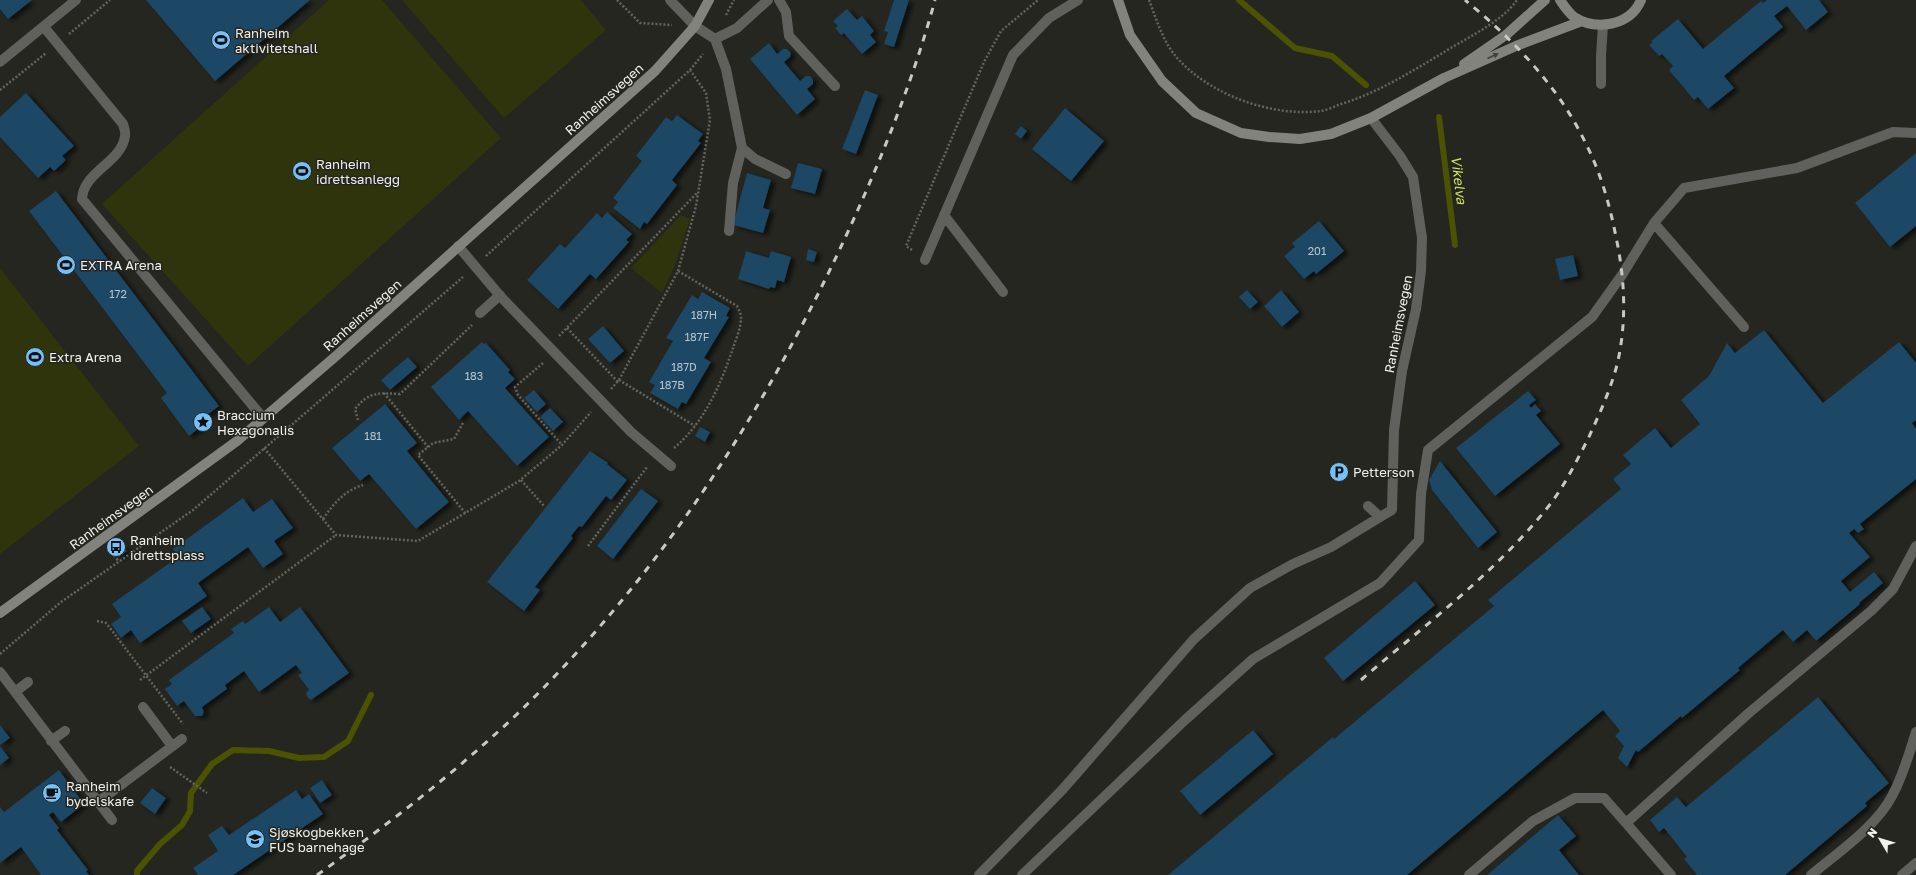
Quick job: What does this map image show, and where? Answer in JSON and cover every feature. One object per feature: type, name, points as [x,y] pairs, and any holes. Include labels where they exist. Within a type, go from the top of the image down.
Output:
[{"type":"street","points":[[0,62],[76,0]]},
{"type":"street","points":[[670,0],[695,26],[715,39],[726,69],[742,148],[733,183],[729,231]]},
{"type":"street","name":"Ranheimsvegen","points":[[0,613],[237,441],[336,356],[655,71],[695,26],[709,0]]},
{"type":"street","points":[[715,39],[737,28],[768,0]]},
{"type":"street","points":[[779,0],[786,12],[789,36],[835,86]]},
{"type":"street","points":[[925,260],[1013,55],[1049,18],[1078,0]]},
{"type":"street","points":[[1118,0],[1130,35],[1162,82],[1196,113],[1241,133],[1300,139],[1331,134],[1375,116],[1444,78],[1516,46],[1582,21]]},
{"type":"street","points":[[1444,78],[1506,35],[1545,0]]},
{"type":"street","points":[[1560,0],[1573,16],[1593,25],[1614,23],[1624,19],[1633,12],[1641,0]]},
{"type":"street","points":[[1601,84],[1603,25]]},
{"type":"street","points":[[44,27],[123,124],[125,135],[122,146],[87,184],[82,193],[82,199],[263,418]]},
{"type":"street","name":"Ranheimsvegen","points":[[1375,116],[1413,177],[1422,238],[1421,271],[1416,309],[1402,371],[1394,430],[1392,510],[1380,517]]},
{"type":"street","points":[[1022,875],[1185,720],[1253,660],[1380,583],[1419,540],[1421,494],[1428,450],[1592,317],[1622,275],[1654,223],[1684,188],[1797,168],[1893,132],[1916,133]]},
{"type":"street","points":[[742,148],[755,159],[786,174]]},
{"type":"street","points":[[944,215],[1003,292]]},
{"type":"street","points":[[1654,223],[1744,327]]},
{"type":"street","points":[[458,246],[500,295],[601,400],[656,455],[671,466]]},
{"type":"street","points":[[480,314],[500,295]]},
{"type":"street","points":[[979,875],[1063,789],[1194,639],[1250,588],[1293,564],[1331,547],[1380,517],[1368,506]]},
{"type":"street","points":[[1626,823],[1750,712],[1871,611],[1893,589],[1916,546]]},
{"type":"street","points":[[0,672],[112,820]]},
{"type":"street","points":[[15,692],[28,682]]},
{"type":"street","points":[[143,708],[172,746]]},
{"type":"street","points":[[52,741],[65,731]]},
{"type":"street","points":[[1811,875],[1874,821],[1892,797],[1906,764],[1916,732]]},
{"type":"street","points":[[98,802],[182,739]]},
{"type":"street","points":[[1469,875],[1533,821],[1575,798],[1604,798],[1669,874]]},
{"type":"street","points":[[1902,875],[1914,868]]},
{"type":"path","points":[[617,0],[640,24],[675,25]]},
{"type":"path","points":[[0,654],[61,602],[193,510],[475,266],[690,70],[715,39],[734,0]]},
{"type":"path","points":[[925,260],[906,246],[984,62],[1001,31],[1038,0]]},
{"type":"path","points":[[1149,0],[1162,35],[1180,61],[1212,88],[1246,102],[1285,110],[1322,111],[1363,97],[1420,66],[1492,23],[1517,0]]},
{"type":"path","points":[[140,680],[336,535],[418,541],[466,514],[520,480],[562,445],[619,381],[678,271],[698,192],[710,120],[706,92],[690,70]]},
{"type":"path","points":[[562,445],[518,395],[515,387],[552,349],[567,328],[698,192]]},
{"type":"path","points":[[588,546],[656,455],[667,454],[684,439],[695,426],[713,396],[738,335],[741,317],[738,306],[678,271]]},
{"type":"path","points":[[358,420],[355,409],[362,400],[372,394],[400,394],[474,324]]},
{"type":"path","points":[[567,328],[619,381],[695,426]]},
{"type":"path","points":[[384,393],[428,446]]},
{"type":"path","points":[[463,423],[454,439],[433,443],[418,455],[466,514]]},
{"type":"path","points":[[264,448],[336,535]]},
{"type":"path","points":[[520,480],[544,506]]},
{"type":"path","points":[[323,518],[335,502],[353,488],[362,485]]},
{"type":"path","points":[[112,552],[119,562]]},
{"type":"path","points":[[97,621],[106,623],[185,726]]},
{"type":"path","points":[[185,778],[207,793]]},
{"type":"green space","name":"Ranheim idrettsanlegg","points":[[329,0],[382,0],[501,138],[248,366],[102,204]]},
{"type":"green space","points":[[402,0],[581,0],[606,30],[504,118]]},
{"type":"green space","points":[[681,215],[690,219],[675,265],[662,293],[631,268]]},
{"type":"green space","name":"Extra Arena","points":[[0,268],[139,446],[0,554]]},
{"type":"building","points":[[0,0],[32,0],[8,19],[0,9]]},
{"type":"building","name":"Ranheim aktivitetshall","points":[[146,0],[310,0],[215,81]]},
{"type":"building","points":[[894,0],[909,0],[894,47],[884,44],[888,32],[884,31]]},
{"type":"building","points":[[1767,0],[1819,0],[1828,12],[1806,30],[1787,6],[1774,16],[1783,27],[1724,76],[1734,88],[1708,109],[1698,97],[1694,100],[1669,70],[1673,66],[1662,54],[1659,56],[1649,45],[1653,42],[1651,41],[1678,19],[1703,49],[1761,1],[1763,3]]},
{"type":"building","points":[[847,9],[857,20],[862,16],[874,31],[870,35],[876,42],[862,54],[844,33],[841,35],[835,28],[838,26],[833,21]]},
{"type":"building","points":[[769,43],[777,54],[783,49],[787,49],[791,53],[790,57],[784,62],[800,81],[806,76],[810,76],[813,80],[813,84],[807,89],[815,99],[797,115],[750,59]]},
{"type":"building","points":[[865,90],[878,95],[856,154],[842,149]]},
{"type":"building","points":[[26,93],[74,146],[62,156],[66,160],[54,171],[50,167],[38,178],[0,137],[0,117]]},
{"type":"building","points":[[1065,108],[1104,141],[1071,181],[1032,149]]},
{"type":"building","points":[[677,115],[703,134],[698,141],[701,143],[672,180],[677,185],[647,224],[644,222],[640,229],[613,208],[618,202],[613,198],[642,161],[636,156],[666,117],[672,121]]},
{"type":"building","points":[[1021,126],[1027,131],[1021,139],[1015,134]]},
{"type":"building","points":[[1916,153],[1916,226],[1890,247],[1855,203]]},
{"type":"building","points":[[798,163],[822,169],[815,194],[791,188]]},
{"type":"building","points":[[747,173],[771,180],[763,208],[770,210],[763,233],[733,225]]},
{"type":"building","points":[[56,191],[219,406],[199,421],[203,425],[189,436],[161,398],[167,393],[29,211]]},
{"type":"building","points":[[607,212],[632,234],[626,240],[629,242],[596,279],[590,274],[558,309],[527,280],[560,244],[565,248],[597,213],[602,218]]},
{"type":"building","points":[[1319,221],[1344,251],[1316,274],[1314,271],[1304,279],[1284,256],[1295,247],[1292,243]]},
{"type":"building","points":[[808,249],[817,252],[814,262],[806,260]]},
{"type":"building","points":[[746,251],[769,258],[771,251],[791,257],[784,282],[777,280],[775,288],[770,287],[769,289],[738,279]]},
{"type":"building","points":[[1573,255],[1578,276],[1560,280],[1555,259]]},
{"type":"building","points":[[1247,290],[1258,302],[1250,309],[1239,297]]},
{"type":"building","points":[[1281,290],[1299,312],[1282,327],[1264,306]]},
{"type":"building","points":[[702,292],[730,308],[726,316],[729,317],[704,358],[711,362],[686,404],[682,402],[678,409],[650,393],[655,385],[649,382],[673,341],[666,338],[692,295],[698,299]]},
{"type":"building","points":[[603,326],[624,351],[610,363],[588,339]]},
{"type":"building","points":[[1764,330],[1823,403],[1899,342],[1916,363],[1916,420],[1912,423],[1916,429],[1916,479],[1860,524],[1864,529],[1858,533],[1854,529],[1849,533],[1870,557],[1841,581],[1850,592],[1874,572],[1883,583],[1816,641],[1807,630],[1793,642],[1783,630],[1738,668],[1740,670],[1682,718],[1681,716],[1638,752],[1636,750],[1627,767],[1618,758],[1624,746],[1615,736],[1620,731],[1603,710],[1407,875],[1168,875],[1333,737],[1334,739],[1494,606],[1488,600],[1621,489],[1613,479],[1631,464],[1623,455],[1655,428],[1671,448],[1700,424],[1681,400],[1709,376],[1727,343],[1735,353]]},
{"type":"building","points":[[482,342],[484,344],[486,343],[510,370],[508,372],[515,379],[505,388],[549,437],[517,466],[468,411],[459,420],[431,387]]},
{"type":"building","points":[[408,357],[417,367],[390,390],[381,380]]},
{"type":"building","points":[[534,390],[546,404],[537,412],[524,398]]},
{"type":"building","points":[[1528,391],[1536,400],[1529,405],[1531,408],[1535,404],[1541,411],[1536,415],[1560,444],[1495,496],[1456,448]]},
{"type":"building","points":[[385,404],[417,443],[407,451],[449,502],[416,529],[369,474],[360,481],[332,448]]},
{"type":"building","points":[[550,408],[563,422],[553,431],[540,417]]},
{"type":"building","points":[[700,427],[710,432],[705,442],[695,436]]},
{"type":"building","points":[[590,451],[608,463],[607,464],[627,480],[611,500],[606,496],[582,527],[579,526],[571,536],[573,538],[535,587],[540,590],[524,611],[487,582]]},
{"type":"building","points":[[1440,461],[1497,532],[1478,548],[1432,490],[1429,480]]},
{"type":"building","points":[[641,489],[658,501],[613,559],[597,546]]},
{"type":"building","points":[[243,498],[253,512],[272,499],[293,528],[274,541],[283,554],[263,568],[248,547],[198,583],[207,596],[140,643],[131,630],[121,638],[111,624],[121,617],[112,604],[178,557],[173,549]]},
{"type":"building","points":[[123,546],[127,551],[119,557],[115,552]]},
{"type":"building","points":[[1415,581],[1435,605],[1343,681],[1324,658]]},
{"type":"building","points":[[202,607],[211,619],[191,633],[182,621]]},
{"type":"building","points":[[269,607],[280,622],[300,607],[349,673],[311,700],[307,697],[306,693],[309,690],[298,675],[302,673],[296,665],[259,692],[244,671],[225,685],[227,689],[202,707],[204,712],[202,716],[195,716],[184,701],[177,706],[165,689],[172,684],[169,680],[234,633],[231,629],[243,621],[245,624]]},
{"type":"building","points":[[1818,697],[1889,783],[1865,803],[1867,806],[1785,875],[1697,875],[1684,859],[1687,857],[1664,828],[1659,832],[1650,820],[1677,797],[1686,807]]},
{"type":"building","points":[[0,725],[10,738],[0,745]]},
{"type":"building","points":[[1253,730],[1273,754],[1200,815],[1180,791]]},
{"type":"building","points":[[0,746],[9,758],[0,765]]},
{"type":"building","points":[[59,770],[84,804],[61,822],[53,812],[49,815],[59,828],[57,830],[88,870],[86,871],[89,875],[41,875],[21,847],[0,863],[0,807],[4,812]]},
{"type":"building","points":[[322,780],[332,795],[320,803],[310,788]]},
{"type":"building","points":[[152,788],[166,798],[155,814],[140,803]]},
{"type":"building","points":[[296,790],[302,799],[309,794],[323,814],[233,875],[198,875],[193,868],[218,851],[208,835],[222,826],[229,835]]},
{"type":"building","points":[[1558,815],[1576,836],[1559,850],[1579,875],[1487,875]]},
{"type":"waterway","name":"Vikelva","points":[[1239,0],[1295,48],[1332,56],[1366,85]]},
{"type":"waterway","name":"Vikelva","points":[[1439,117],[1455,245]]},
{"type":"waterway","points":[[137,875],[137,871],[160,844],[182,825],[190,811],[191,793],[212,764],[233,750],[269,751],[299,758],[324,757],[348,741],[371,695]]},
{"type":"railway","points":[[317,875],[418,799],[467,759],[514,717],[566,664],[615,609],[660,552],[742,431],[814,302],[872,178],[917,60],[935,0]]},
{"type":"railway","points":[[1361,680],[1459,598],[1505,554],[1548,507],[1565,483],[1588,439],[1611,384],[1620,349],[1624,301],[1619,253],[1608,202],[1592,157],[1576,125],[1563,104],[1534,66],[1518,48],[1465,0]]},
{"type":"place","name":"Ranheim aktivitetshall","points":[[221,40]]},
{"type":"place","name":"Ranheim idrettsanlegg","points":[[302,171]]},
{"type":"place","name":"EXTRA Arena","points":[[66,265]]},
{"type":"place","name":"Extra Arena","points":[[35,357]]},
{"type":"place","name":"Braccium Hexagonalis","points":[[203,422]]},
{"type":"place","name":"Petterson","points":[[1339,472]]},
{"type":"place","name":"Ranheim idrettsplass","points":[[116,547]]},
{"type":"place","name":"Ranheim bydelskafe","points":[[52,793]]},
{"type":"place","name":"Sjøskogbekken FUS barnehage","points":[[255,839]]}]
